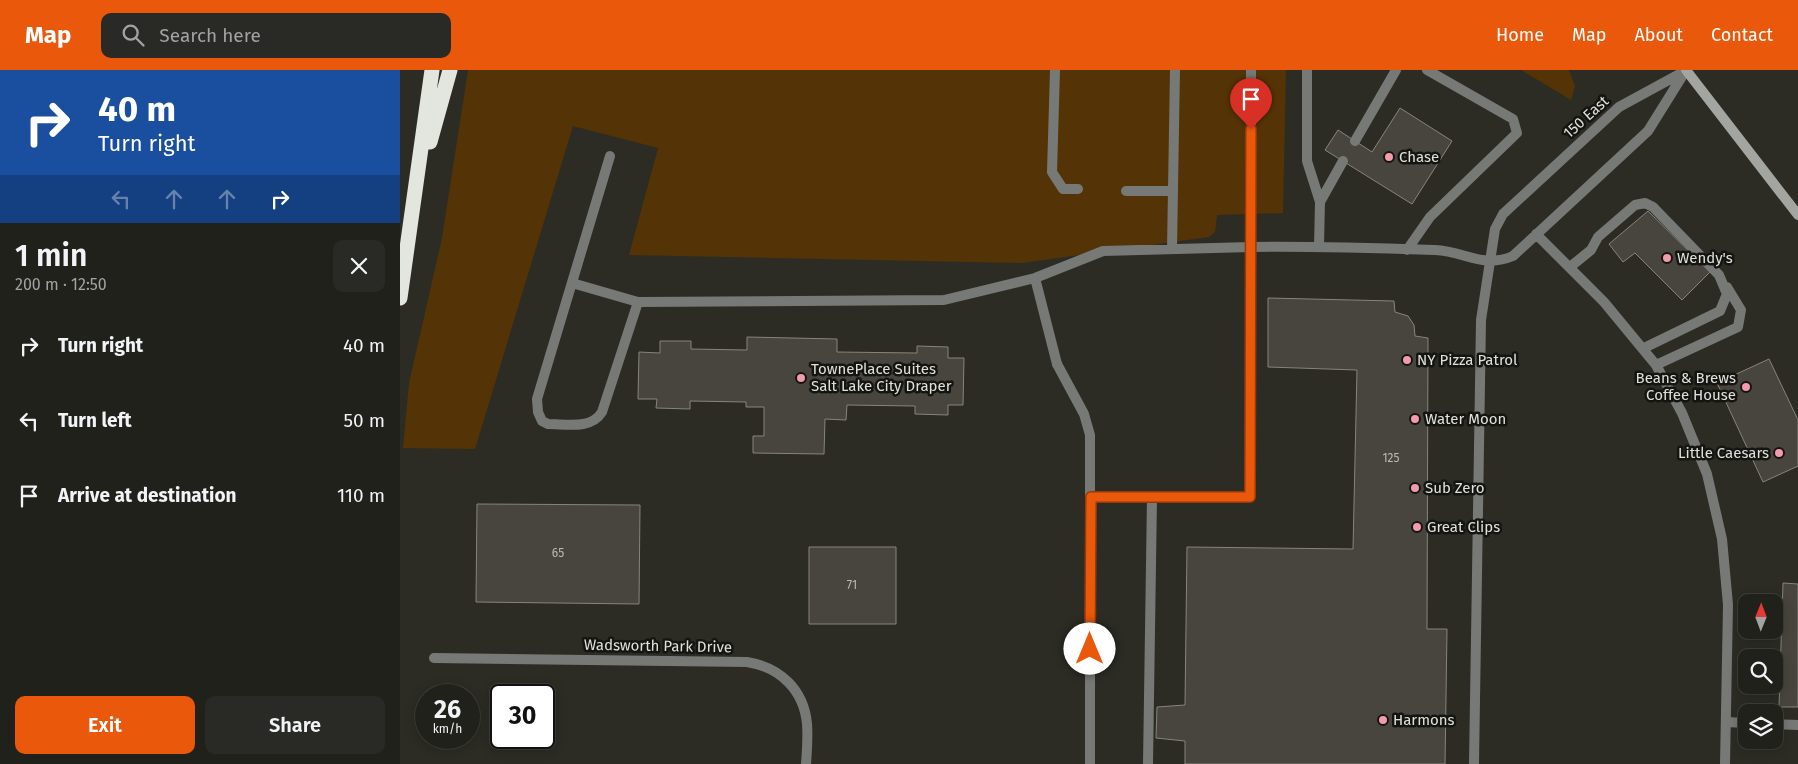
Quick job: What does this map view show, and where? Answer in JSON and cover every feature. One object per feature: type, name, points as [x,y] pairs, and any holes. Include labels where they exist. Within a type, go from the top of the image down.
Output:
[{"type":"highway","points":[[400,298],[432,70]]},
{"type":"highway","points":[[415,194],[450,70]]},
{"type":"main road","points":[[1686,70],[1798,215]]},
{"type":"street","points":[[1055,70],[1052,172],[1063,189],[1078,189]]},
{"type":"street","points":[[1172,249],[1175,70]]},
{"type":"street","points":[[1091,497],[1250,497],[1251,70]]},
{"type":"street","points":[[1307,70],[1307,161],[1320,202],[1319,246]]},
{"type":"street","points":[[1355,141],[1396,70]]},
{"type":"street","points":[[1407,250],[1430,217],[1517,133],[1513,119],[1427,70]]},
{"type":"street","points":[[572,283],[638,302],[944,300],[1035,278],[1103,252],[1319,246],[1438,250],[1489,262],[1503,260],[1513,256],[1648,131],[1686,70]]},
{"type":"street","name":"150 East","points":[[1474,764],[1482,320],[1495,229],[1503,214],[1619,107],[1686,70]]},
{"type":"street","points":[[610,156],[537,399],[542,422],[548,424],[586,424],[598,417],[602,412],[638,302]]},
{"type":"street","points":[[1320,202],[1344,161]]},
{"type":"street","points":[[1126,190],[1173,191]]},
{"type":"street","points":[[1570,267],[1591,250],[1598,237],[1635,205],[1645,203],[1653,207],[1719,275],[1741,310],[1738,327],[1656,364]]},
{"type":"street","points":[[1536,234],[1604,302],[1656,364],[1682,413],[1707,474],[1722,539],[1728,604],[1726,764]]},
{"type":"street","points":[[1644,348],[1720,311],[1727,294],[1719,275]]},
{"type":"street","points":[[1035,278],[1057,364],[1084,414],[1090,435],[1090,764]]},
{"type":"street","points":[[1148,764],[1152,497]]},
{"type":"street","name":"Wadsworth Park Drive","points":[[434,658],[759,664],[772,668],[783,676],[798,695],[807,725],[806,764]]},
{"type":"street","points":[[1726,722],[1738,723]]},
{"type":"street","points":[[1783,724],[1798,725]]},
{"type":"shaded area","points":[[468,70],[1286,70],[1283,213],[1217,215],[1215,232],[1209,237],[1022,263],[629,255],[658,148],[573,126],[475,449],[403,448],[409,383],[442,238]]},
{"type":"shaded area","points":[[1521,70],[1569,70],[1575,86],[1571,100]]},
{"type":"building","name":"Chase","points":[[1400,108],[1452,141],[1412,204],[1325,150],[1338,130],[1372,152]]},
{"type":"building","name":"Wendy's","points":[[1648,211],[1710,272],[1682,300],[1635,253],[1623,262],[1609,244]]},
{"type":"building","points":[[1268,298],[1394,301],[1395,312],[1408,316],[1414,325],[1415,336],[1428,338],[1427,629],[1447,629],[1445,764],[1185,764],[1185,741],[1156,738],[1157,707],[1185,705],[1187,547],[1353,549],[1357,370],[1268,367]]},
{"type":"building","name":"TownePlace Suites Salt Lake City Draper","points":[[747,337],[837,339],[837,352],[917,353],[917,346],[948,347],[948,358],[964,358],[963,405],[948,405],[948,415],[915,414],[915,406],[847,405],[846,420],[825,419],[824,454],[753,453],[753,436],[764,436],[764,407],[746,407],[746,402],[690,401],[690,409],[656,408],[657,399],[638,399],[639,352],[660,353],[660,341],[691,341],[691,349],[747,350]]},
{"type":"building","points":[[1769,359],[1798,420],[1798,466],[1763,482],[1717,383]]},
{"type":"building","points":[[477,504],[640,505],[639,604],[476,602]]},
{"type":"building","points":[[809,547],[896,547],[896,624],[809,624]]},
{"type":"building","points":[[1783,583],[1798,584],[1798,707],[1783,707],[1783,704],[1779,704],[1779,694],[1783,694],[1783,649],[1781,649],[1781,639],[1783,639]]},
{"type":"place","name":"Chase","points":[[1389,157]]},
{"type":"place","name":"Wendy's","points":[[1667,258]]},
{"type":"place","name":"NY Pizza Patrol","points":[[1407,360]]},
{"type":"place","name":"TownePlace Suites Salt Lake City Draper","points":[[801,378]]},
{"type":"place","name":"Beans & Brews Coffee House","points":[[1746,387]]},
{"type":"place","name":"Water Moon","points":[[1415,419]]},
{"type":"place","name":"Little Caesars","points":[[1779,453]]},
{"type":"place","name":"Sub Zero","points":[[1415,488]]},
{"type":"place","name":"Great Clips","points":[[1417,527]]},
{"type":"place","name":"Harmons","points":[[1383,720]]},
{"type":"route","points":[[1090,649],[1091,497],[1250,497],[1251,129]]}]
